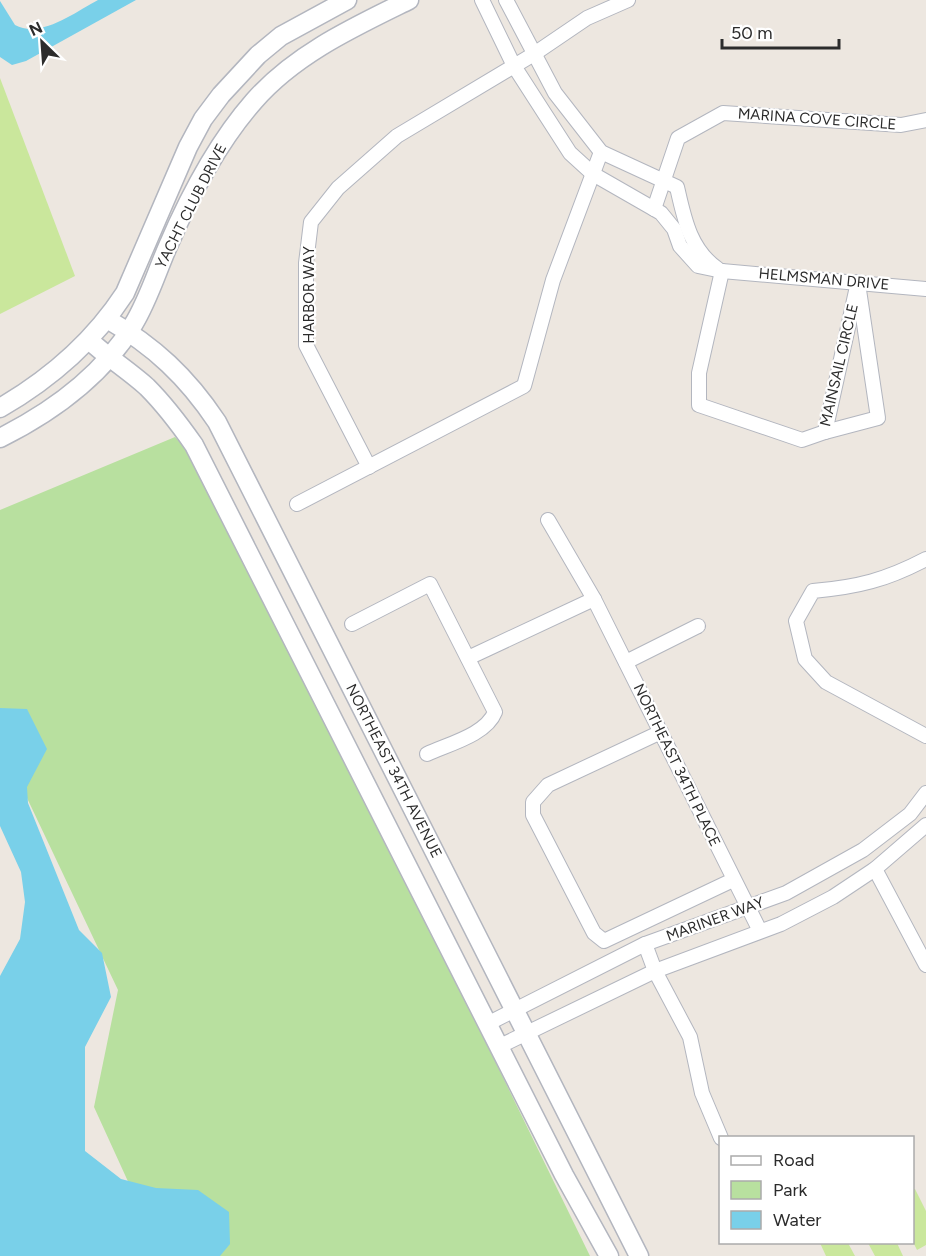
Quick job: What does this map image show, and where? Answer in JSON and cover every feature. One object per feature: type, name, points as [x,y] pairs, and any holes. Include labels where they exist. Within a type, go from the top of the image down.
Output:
[{"type":"street","name":"YACHT CLUB DRIVE","points":[[0,408],[31,389],[89,340],[107,319],[125,293],[188,147],[203,119],[220,95],[258,55],[281,36],[347,0]]},
{"type":"street","name":"YACHT CLUB DRIVE","points":[[0,438],[28,424],[65,399],[108,358],[132,327],[170,241],[217,152],[255,100],[303,58],[409,0]]},
{"type":"street","points":[[482,0],[514,66],[570,153],[593,174],[658,211],[665,182]]},
{"type":"street","points":[[506,0],[555,93],[601,152],[677,187],[686,228],[706,260],[722,272]]},
{"type":"street","points":[[534,54],[587,18],[628,0]]},
{"type":"street","name":"HARBOR WAY","points":[[369,467],[306,345],[306,263],[311,222],[338,188],[397,136],[534,54]]},
{"type":"street","name":"MARINA COVE CIRCLE","points":[[665,182],[678,138],[723,113],[901,125],[926,120]]},
{"type":"street","points":[[297,504],[524,386],[553,280],[601,152]]},
{"type":"street","name":"HELMSMAN DRIVE","points":[[658,211],[674,229],[680,246],[698,266],[722,272],[926,289]]},
{"type":"street","name":"MAINSAIL CIRCLE","points":[[722,272],[699,373],[699,405],[802,440],[825,432],[858,282]]},
{"type":"street","points":[[825,432],[878,418],[858,282]]},
{"type":"street","name":"NORTHEAST 34TH AVENUE","points":[[107,319],[132,327],[169,363],[202,400],[217,422],[639,1256]]},
{"type":"street","name":"NORTHEAST 34TH AVENUE","points":[[89,340],[108,358],[146,387],[194,445],[489,1023],[564,1175],[609,1256]]},
{"type":"street","name":"NORTHEAST 34TH PLACE","points":[[548,520],[594,599],[760,931]]},
{"type":"street","points":[[926,560],[890,578],[845,588],[813,591],[796,621],[805,659],[826,682],[926,736]]},
{"type":"street","points":[[352,624],[430,584],[495,712],[492,720],[477,731],[427,754]]},
{"type":"street","points":[[468,658],[594,599]]},
{"type":"street","points":[[626,662],[698,626]]},
{"type":"street","points":[[661,732],[548,785],[533,802],[533,815],[594,933],[604,942],[733,880]]},
{"type":"street","name":"MARINER WAY","points":[[489,1023],[645,944],[786,893],[863,850],[910,814],[926,793]]},
{"type":"street","name":"MARINER WAY","points":[[500,1046],[655,971],[760,931],[823,902],[875,869],[926,825]]},
{"type":"street","points":[[875,869],[926,965]]},
{"type":"street","points":[[645,944],[655,971],[690,1037],[702,1093],[721,1136]]},
{"type":"green space","points":[[0,78],[75,276],[0,314]]},
{"type":"green space","points":[[175,437],[209,474],[590,1256],[162,1256],[94,1107],[118,990],[0,741],[0,510]]},
{"type":"green space","points":[[914,1189],[926,1211],[926,1245],[917,1250],[914,1244]]},
{"type":"green space","points":[[820,1244],[849,1244],[855,1256],[826,1256]]},
{"type":"green space","points":[[869,1244],[897,1244],[903,1256],[875,1256]]},
{"type":"water","points":[[98,0],[136,0],[26,61],[12,65],[0,57],[0,1],[15,25],[36,29],[58,22]]},
{"type":"water","points":[[0,708],[27,709],[47,749],[27,787],[28,803],[79,930],[102,953],[111,997],[85,1047],[85,1151],[121,1179],[156,1188],[198,1190],[229,1212],[230,1244],[220,1256],[0,1256],[0,976],[20,939],[25,902],[21,872],[0,826]]}]
